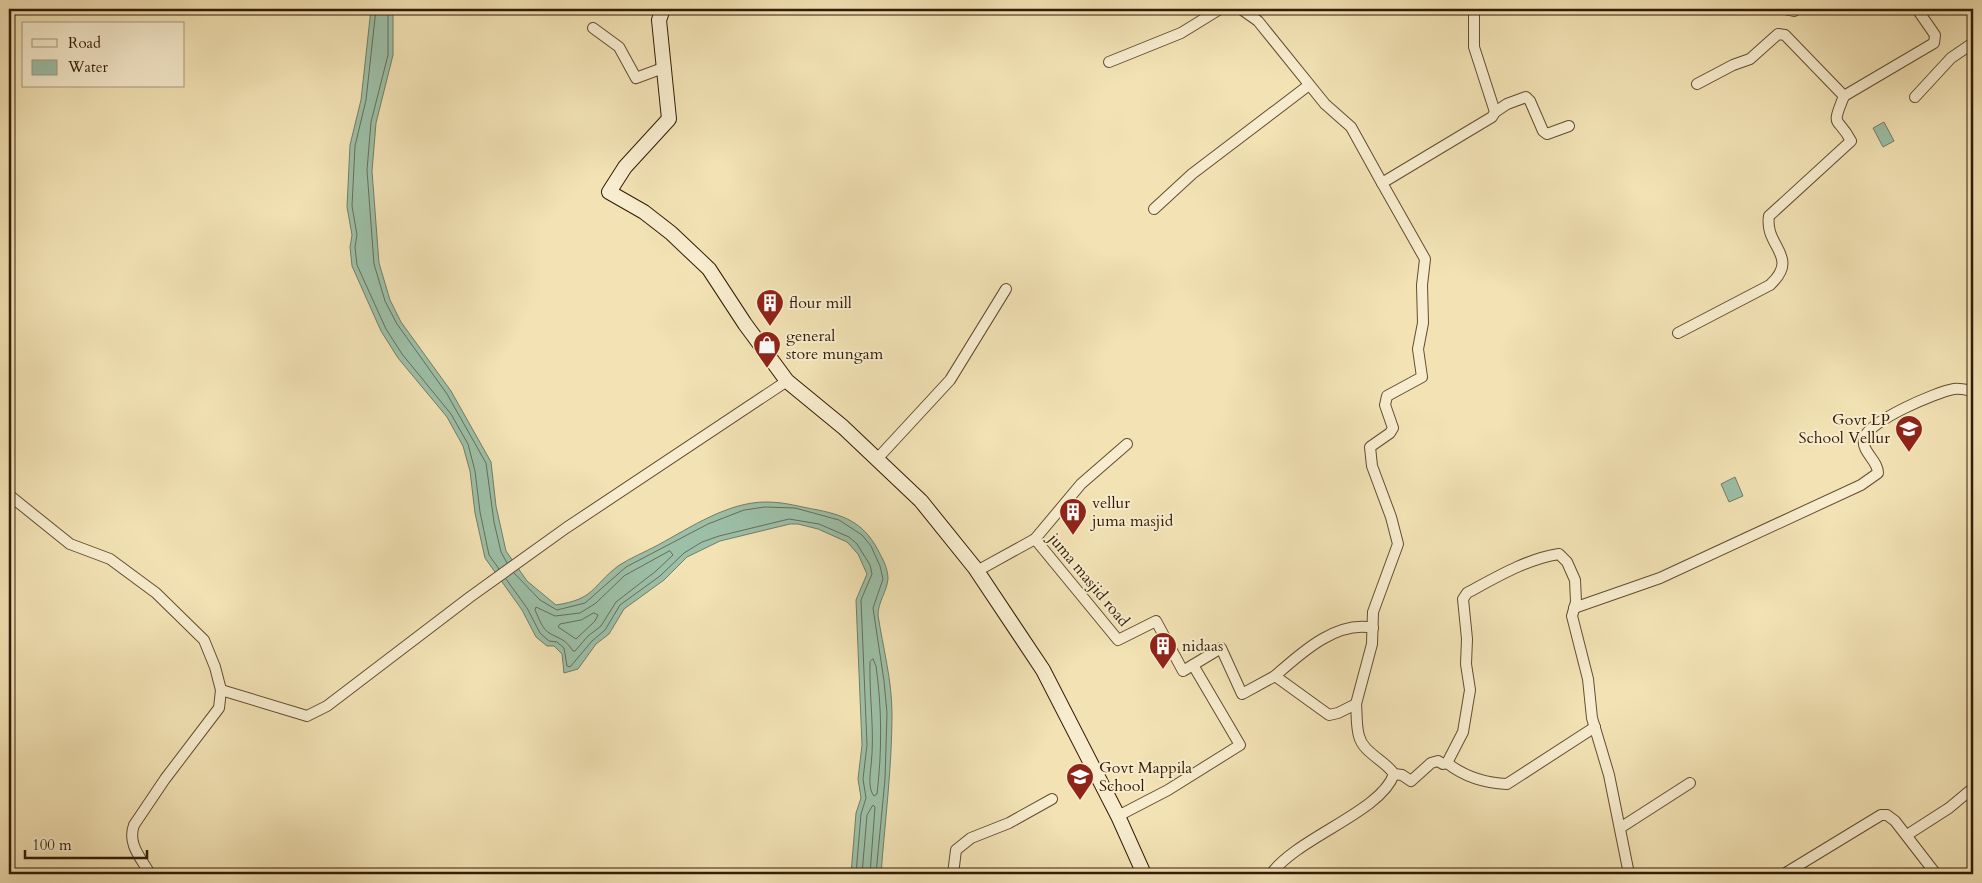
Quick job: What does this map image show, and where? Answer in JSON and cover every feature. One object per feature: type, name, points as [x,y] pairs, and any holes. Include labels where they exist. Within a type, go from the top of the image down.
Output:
[{"type":"main road","points":[[663,9],[659,20],[670,119],[625,167],[609,192],[644,212],[671,233],[709,269],[744,324],[787,381],[843,427],[921,501],[976,571],[1043,670],[1118,816],[1144,874]]},
{"type":"street","points":[[1109,62],[1181,33],[1220,9]]},
{"type":"street","points":[[1241,9],[1258,21],[1325,104],[1351,127],[1425,259],[1422,285],[1423,323],[1418,349],[1422,376],[1387,396],[1385,404],[1393,428],[1390,433],[1370,447],[1372,466],[1391,517],[1398,544],[1373,612],[1372,644],[1356,704],[1359,736],[1363,744],[1394,774],[1402,775],[1411,781],[1430,763],[1438,761],[1443,764],[1447,763],[1462,774],[1489,782],[1507,784],[1595,727]]},
{"type":"street","points":[[1474,9],[1474,47],[1495,112]]},
{"type":"street","points":[[1785,9],[1794,11],[1797,9]]},
{"type":"street","points":[[1678,333],[1770,285],[1781,275],[1784,262],[1767,227],[1769,216],[1851,141],[1838,124],[1836,116],[1844,96],[1934,43],[1934,35],[1917,9]]},
{"type":"street","points":[[594,28],[619,47],[636,78],[663,68]]},
{"type":"street","points":[[1697,84],[1733,65],[1750,59],[1778,34],[1785,35],[1835,84],[1844,96]]},
{"type":"street","points":[[1915,97],[1951,58],[1973,43]]},
{"type":"street","points":[[1154,209],[1192,174],[1309,85]]},
{"type":"street","points":[[1382,183],[1492,117],[1495,112],[1507,104],[1526,97],[1530,100],[1543,131],[1547,134],[1569,126]]},
{"type":"street","points":[[877,459],[950,380],[1006,289]]},
{"type":"street","points":[[221,690],[307,716],[327,706],[470,597],[566,528],[787,381]]},
{"type":"street","points":[[1574,608],[1668,574],[1861,486],[1878,473],[1878,467],[1864,446],[1864,437],[1871,427],[1926,398],[1955,389],[1973,391]]},
{"type":"street","points":[[1035,538],[1081,484],[1127,444]]},
{"type":"street","points":[[9,495],[70,544],[110,559],[156,593],[204,640],[221,690],[219,708],[165,779],[130,834],[131,842],[150,874]]},
{"type":"street","name":"juma masjid road","points":[[976,571],[1035,538],[1118,640],[1156,621],[1183,671],[1193,665]]},
{"type":"street","points":[[1447,763],[1462,732],[1470,690],[1466,664],[1467,639],[1463,599],[1467,593],[1524,565],[1546,556],[1559,554],[1568,562],[1575,580],[1576,602],[1572,616],[1588,679],[1595,727],[1608,775],[1629,874]]},
{"type":"street","points":[[1118,816],[1168,790],[1240,745],[1193,665],[1221,648],[1242,694],[1275,676],[1294,659],[1334,633],[1363,626],[1373,628]]},
{"type":"street","points":[[1275,676],[1329,715],[1338,714],[1356,704]]},
{"type":"street","points":[[1271,874],[1278,864],[1304,844],[1380,796],[1394,774]]},
{"type":"street","points":[[1620,828],[1690,783]]},
{"type":"street","points":[[1907,836],[1949,808],[1973,788]]},
{"type":"street","points":[[953,874],[956,850],[971,838],[1009,823],[1052,799]]},
{"type":"street","points":[[1784,874],[1881,815],[1887,815],[1895,821],[1936,874]]},
{"type":"water","points":[[371,9],[393,9],[393,55],[376,123],[372,171],[379,263],[390,300],[401,322],[451,391],[491,462],[496,506],[506,551],[527,581],[556,605],[578,599],[586,596],[609,573],[627,560],[710,517],[738,506],[752,503],[773,502],[838,515],[855,523],[875,544],[887,569],[888,576],[878,615],[892,701],[890,774],[881,874],[851,874],[856,813],[861,798],[858,779],[862,745],[856,600],[867,574],[858,554],[847,542],[818,529],[798,524],[790,524],[720,541],[687,557],[664,580],[624,609],[609,634],[596,644],[578,669],[564,673],[562,654],[554,646],[547,646],[536,637],[522,610],[485,558],[475,513],[470,471],[463,446],[447,417],[398,358],[381,331],[352,266],[350,247],[352,235],[347,207],[350,145],[361,100]]},
{"type":"water","points":[[1884,122],[1894,141],[1883,147],[1873,128]]},
{"type":"water","points":[[1735,477],[1743,496],[1729,502],[1721,484]]},
{"type":"place","name":"flour mill","points":[[770,327]]},
{"type":"place","name":"general store mungam","points":[[767,369]]},
{"type":"place","name":"Govt LP School Vellur","points":[[1909,453]]},
{"type":"place","name":"vellur juma masjid","points":[[1073,536]]},
{"type":"place","name":"nidaas","points":[[1163,670]]},
{"type":"place","name":"Govt Mappila School","points":[[1080,801]]}]
